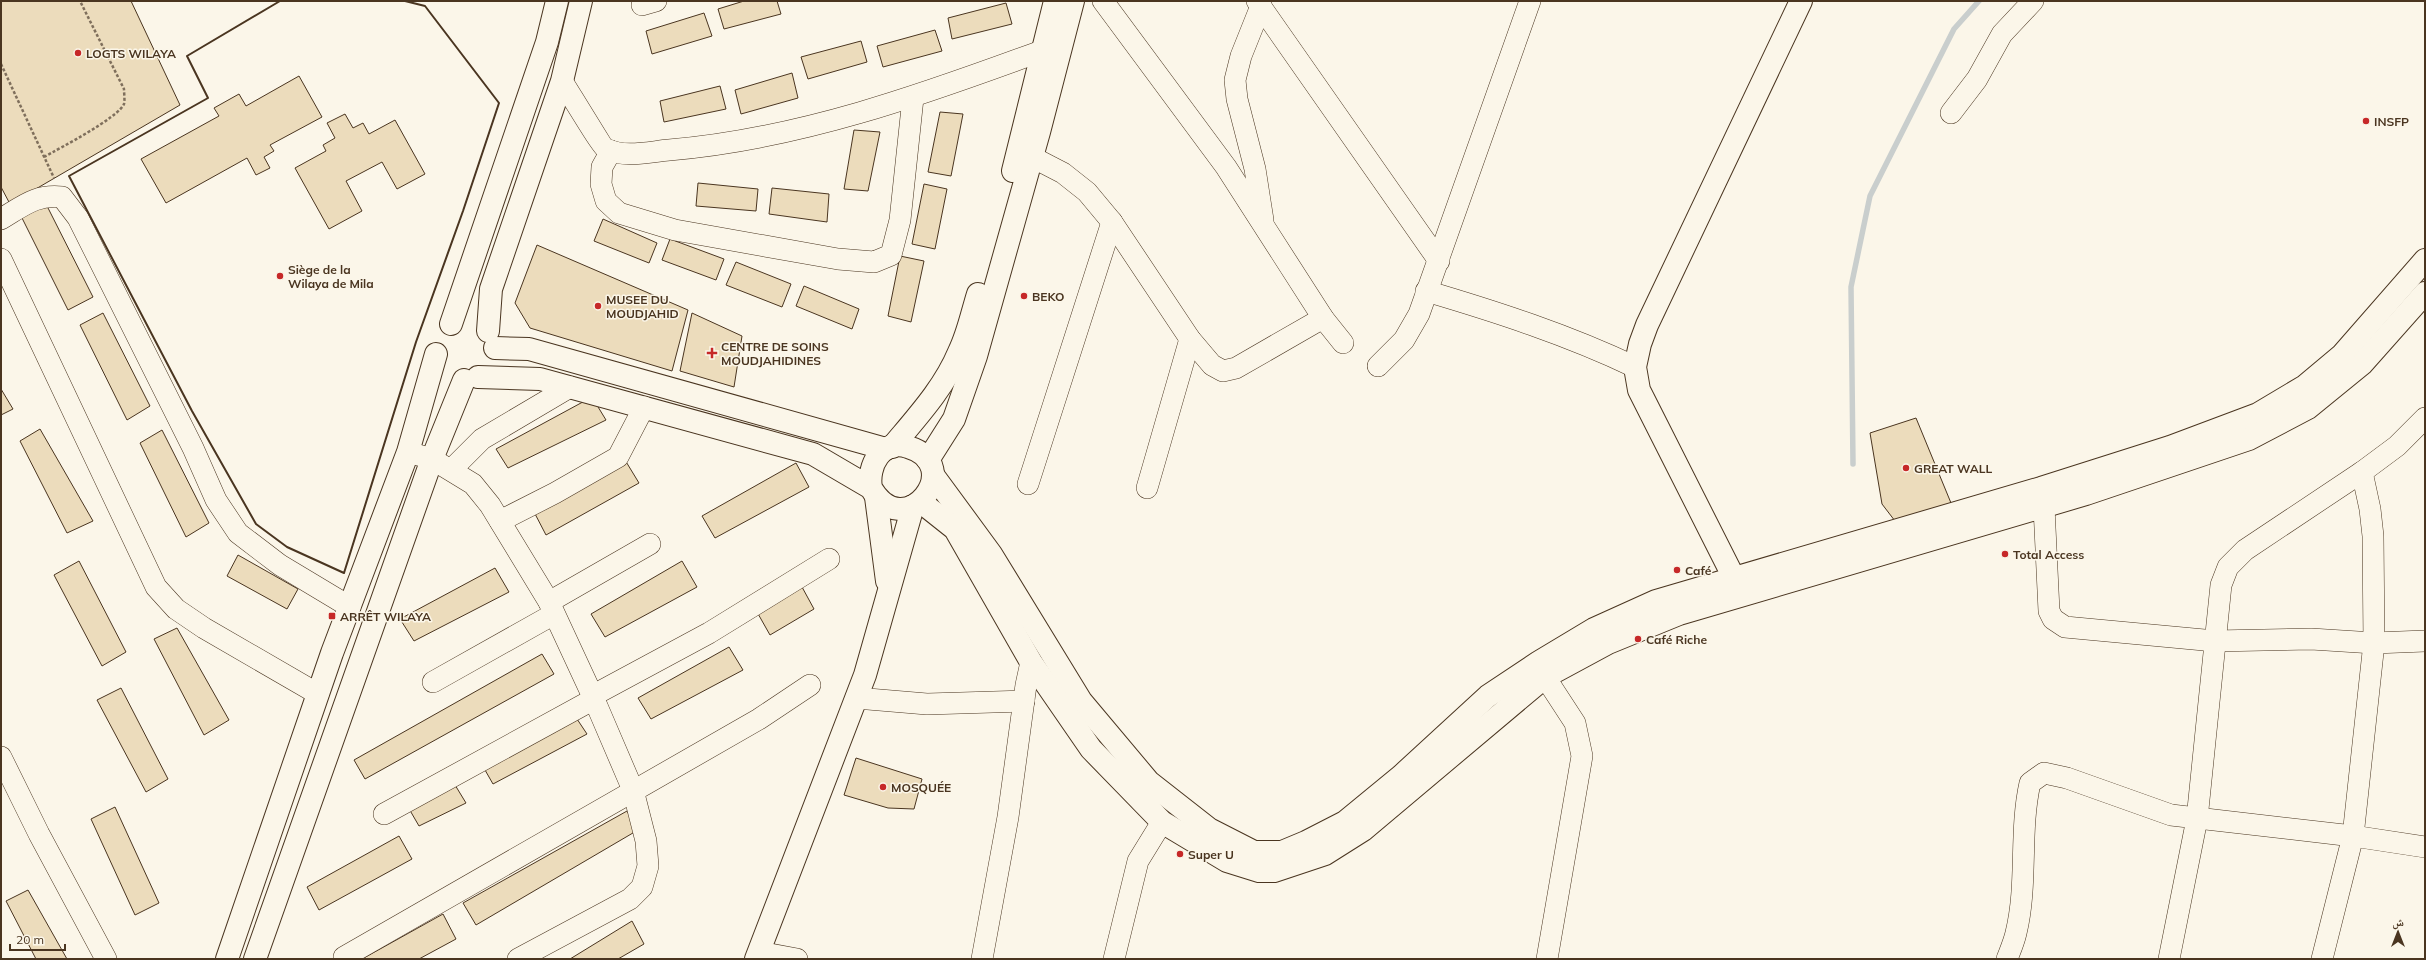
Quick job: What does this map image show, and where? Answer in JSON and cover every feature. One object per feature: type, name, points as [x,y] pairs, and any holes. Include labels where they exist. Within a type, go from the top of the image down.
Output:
[{"type":"main road","points":[[227,959],[318,694],[408,452],[436,354],[438,337],[451,324],[547,42],[557,1]]},
{"type":"main road","points":[[255,959],[432,458],[471,378],[491,365],[491,289],[562,81],[580,1]]},
{"type":"main road","points":[[888,589],[874,492],[869,476],[871,465],[878,456],[889,448],[934,396],[960,352],[984,278],[1044,50],[1055,1]]},
{"type":"main road","points":[[757,956],[865,675],[888,589],[917,504],[930,490],[930,468],[954,419],[964,392],[1032,157],[1073,1]]},
{"type":"main road","points":[[1739,585],[1647,408],[1639,390],[1636,367],[1640,344],[1647,325],[1801,1]]},
{"type":"main road","points":[[1783,573],[2170,447],[2258,414],[2305,386],[2342,355],[2425,260]]},
{"type":"main road","points":[[451,324],[470,321],[491,339],[889,448],[906,446],[918,450],[992,554],[1081,701],[1149,782],[1209,829],[1254,852],[1282,852],[1306,842],[1345,822],[1401,776],[1488,696],[1539,662],[1594,629],[1656,602],[1739,585],[2044,507],[2249,439],[2308,408],[2362,364],[2425,293]]},
{"type":"main road","points":[[436,354],[439,364],[445,372],[454,378],[540,379],[644,407],[813,454],[874,492],[887,506],[900,509],[917,504],[955,529],[1031,662],[1091,749],[1162,822],[1227,861],[1259,871],[1274,871],[1325,854],[1363,830],[1545,677],[1608,643],[1679,614],[1739,585]]},
{"type":"street","points":[[1103,1],[1226,167],[1264,230],[1323,318],[1343,343]]},
{"type":"street","points":[[1378,366],[1404,340],[1419,314],[1530,1]]},
{"type":"street","points":[[1951,113],[1977,79],[2002,34],[2033,1]]},
{"type":"street","points":[[1259,4],[1241,56],[1235,80],[1237,99],[1255,169],[1264,230]]},
{"type":"street","points":[[1259,4],[1439,261]]},
{"type":"street","points":[[562,81],[604,148],[619,155],[693,148],[786,133],[913,98],[1044,50]]},
{"type":"street","points":[[611,151],[602,167],[601,184],[606,201],[619,213],[675,230],[813,256],[855,262],[874,262],[891,254],[900,220],[913,98]]},
{"type":"street","points":[[1032,157],[1063,173],[1087,192],[1112,222],[1190,339],[1212,365],[1223,371],[1236,368],[1323,318]]},
{"type":"street","points":[[1,219],[35,199],[47,195],[62,196],[78,218],[193,448],[216,500],[238,533],[253,546],[280,565],[350,607]]},
{"type":"street","points":[[1028,484],[1112,222]]},
{"type":"street","points":[[1,259],[156,587],[176,609],[204,628],[318,694]]},
{"type":"street","points":[[1426,291],[1499,313],[1605,353],[1636,367]]},
{"type":"street","points":[[1147,488],[1190,339]]},
{"type":"street","points":[[452,469],[482,439],[570,387]]},
{"type":"street","points":[[500,520],[562,489],[618,457],[644,407]]},
{"type":"street","points":[[2169,959],[2197,819],[2221,585],[2228,567],[2236,557],[2362,472],[2397,446],[2425,418]]},
{"type":"street","points":[[408,452],[432,458],[452,469],[473,484],[500,520],[551,608],[593,697],[633,790],[646,841],[648,866],[642,887],[630,899],[518,959]]},
{"type":"street","points":[[2322,959],[2353,836],[2374,643],[2373,536],[2370,509],[2362,472]]},
{"type":"street","points":[[2044,507],[2049,611],[2053,619],[2064,627],[2215,641],[2311,639],[2374,643],[2425,641]]},
{"type":"street","points":[[433,682],[650,544]]},
{"type":"street","points":[[384,814],[709,633],[829,559]]},
{"type":"street","points":[[982,959],[1008,817],[1031,662]]},
{"type":"street","points":[[1545,677],[1575,723],[1582,756],[1547,959]]},
{"type":"street","points":[[344,957],[759,719],[810,685]]},
{"type":"street","points":[[856,698],[927,704],[1024,701]]},
{"type":"street","points":[[1,757],[39,834],[106,959]]},
{"type":"street","points":[[2007,959],[2016,933],[2022,886],[2026,802],[2030,783],[2044,773],[2053,774],[2171,815],[2353,836],[2425,847]]},
{"type":"street","points":[[1114,959],[1138,861],[1162,822]]},
{"type":"street","points":[[757,956],[797,959]]},
{"type":"path","points":[[44,157],[104,122],[120,110],[124,103],[124,89],[80,1]]},
{"type":"path","points":[[1,64],[62,196]]},
{"type":"building","name":"LOGTS WILAYA","points":[[1,1],[131,1],[180,105],[10,204],[1,187]]},
{"type":"building","points":[[744,1],[777,1],[781,14],[724,29],[718,9]]},
{"type":"building","points":[[1006,3],[1012,24],[952,39],[948,18]]},
{"type":"building","points":[[704,13],[712,36],[652,54],[646,31]]},
{"type":"building","points":[[935,30],[942,51],[883,67],[877,46]]},
{"type":"building","points":[[861,41],[867,62],[808,79],[801,57]]},
{"type":"building","points":[[792,73],[798,98],[741,114],[735,90]]},
{"type":"building","points":[[299,76],[322,117],[270,145],[274,151],[264,157],[270,168],[256,175],[247,158],[166,203],[141,159],[219,116],[214,108],[239,94],[246,106]]},
{"type":"building","points":[[720,86],[726,109],[664,122],[660,101]]},
{"type":"building","points":[[940,112],[963,114],[951,176],[928,172]]},
{"type":"building","name":"Siège de la Wilaya de Mila","points":[[345,114],[353,128],[363,123],[369,134],[395,120],[425,174],[397,189],[382,162],[346,181],[362,211],[329,229],[295,168],[326,151],[323,145],[335,138],[327,123]]},
{"type":"building","points":[[854,130],[880,132],[868,191],[844,189]]},
{"type":"building","points":[[698,183],[758,189],[756,211],[696,206]]},
{"type":"building","points":[[924,184],[947,189],[935,249],[912,244]]},
{"type":"building","points":[[772,188],[829,194],[827,222],[769,214]]},
{"type":"building","points":[[46,204],[93,297],[68,310],[21,216]]},
{"type":"building","points":[[603,219],[657,243],[649,263],[594,241]]},
{"type":"building","points":[[670,239],[724,259],[716,280],[662,260]]},
{"type":"building","name":"MUSEE DU MOUDJAHID","points":[[537,245],[688,310],[672,371],[530,328],[515,303]]},
{"type":"building","points":[[900,256],[924,261],[911,322],[888,316]]},
{"type":"building","points":[[736,262],[791,284],[782,307],[726,285]]},
{"type":"building","points":[[804,286],[859,309],[852,329],[796,306]]},
{"type":"building","points":[[103,313],[150,406],[127,420],[80,325]]},
{"type":"building","name":"CENTRE DE SOINS MOUDJAHIDINES","points":[[692,313],[742,336],[734,387],[680,371]]},
{"type":"building","points":[[1,389],[13,409],[1,415]]},
{"type":"building","points":[[592,397],[606,420],[508,468],[496,449]]},
{"type":"building","name":"GREAT WALL","points":[[1916,418],[1951,503],[1895,521],[1882,504],[1870,433]]},
{"type":"building","points":[[40,429],[93,521],[67,533],[20,441]]},
{"type":"building","points":[[162,430],[209,523],[186,537],[140,443]]},
{"type":"building","points":[[625,460],[639,483],[546,535],[533,510]]},
{"type":"building","points":[[796,463],[809,487],[715,538],[702,516]]},
{"type":"building","points":[[238,555],[298,589],[287,609],[227,576]]},
{"type":"building","points":[[79,561],[126,652],[102,666],[54,575]]},
{"type":"building","points":[[682,561],[697,587],[605,637],[591,614]]},
{"type":"building","points":[[495,568],[509,592],[414,641],[400,619]]},
{"type":"building","points":[[802,587],[814,609],[770,635],[757,612]]},
{"type":"building","points":[[177,628],[229,720],[204,735],[154,639]]},
{"type":"building","points":[[729,647],[743,670],[651,719],[638,698]]},
{"type":"building","points":[[542,654],[554,674],[365,779],[354,760]]},
{"type":"building","points":[[121,688],[168,779],[146,792],[97,700]]},
{"type":"building","points":[[573,713],[587,734],[493,784],[481,763]]},
{"type":"building","name":"MOSQUÉE","points":[[856,758],[922,779],[914,809],[888,808],[844,795]]},
{"type":"building","points":[[452,780],[466,803],[419,826],[408,807]]},
{"type":"building","points":[[115,807],[159,903],[135,915],[91,819]]},
{"type":"building","points":[[627,811],[638,830],[476,925],[463,903]]},
{"type":"building","points":[[399,836],[412,859],[319,910],[307,887]]},
{"type":"building","points":[[28,890],[67,959],[36,959],[6,901]]},
{"type":"building","points":[[443,914],[456,939],[419,959],[362,959]]},
{"type":"building","points":[[632,921],[644,944],[618,959],[570,959]]},
{"type":"waterway","points":[[1853,464],[1851,287],[1870,196],[1954,29],[1979,1]]},
{"type":"wall","points":[[280,1],[187,56],[208,98],[69,176],[192,411],[256,524],[287,547],[344,573],[416,342],[463,211],[499,103],[425,6],[405,1]]},
{"type":"place","name":"LOGTS WILAYA","points":[[78,53]]},
{"type":"place","name":"INSFP","points":[[2366,121]]},
{"type":"place","name":"Siège de la Wilaya de Mila","points":[[280,276]]},
{"type":"place","name":"BEKO","points":[[1024,296]]},
{"type":"place","name":"MUSEE DU MOUDJAHID","points":[[598,306]]},
{"type":"place","name":"CENTRE DE SOINS MOUDJAHIDINES","points":[[712,353]]},
{"type":"place","name":"GREAT WALL","points":[[1906,468]]},
{"type":"place","name":"Total Access","points":[[2005,554]]},
{"type":"place","name":"Café","points":[[1677,570]]},
{"type":"place","name":"ARRÊT WILAYA","points":[[332,616]]},
{"type":"place","name":"Café Riche","points":[[1638,639]]},
{"type":"place","name":"MOSQUÉE","points":[[883,787]]},
{"type":"place","name":"Super U","points":[[1180,854]]}]
